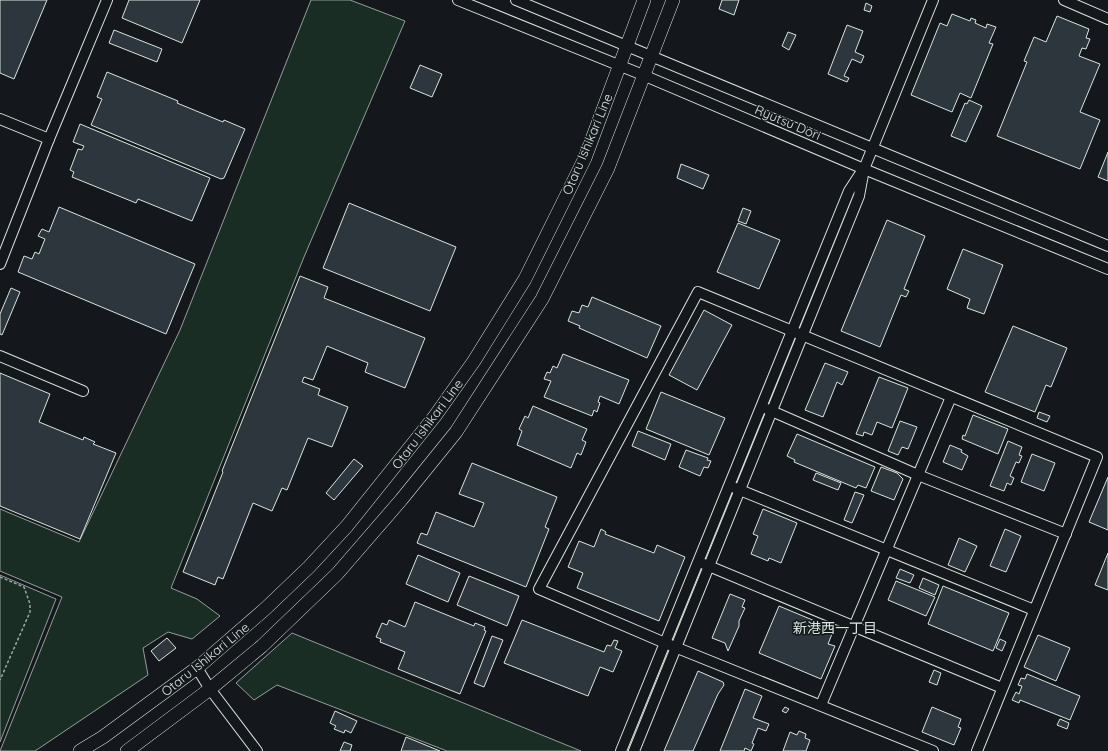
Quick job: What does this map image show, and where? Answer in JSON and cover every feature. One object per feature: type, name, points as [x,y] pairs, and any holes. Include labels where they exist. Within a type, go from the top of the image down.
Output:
[{"type":"main road","name":"Otaru Ishikari Line","points":[[80,751],[103,737],[197,668],[293,583],[348,526],[435,416],[474,361],[525,279],[585,158],[644,0]]},
{"type":"main road","name":"Otaru Ishikari Line","points":[[127,751],[210,689],[262,646],[337,574],[401,500],[456,432],[542,299],[608,168],[673,0]]},
{"type":"street","points":[[0,264],[49,139],[107,0]]},
{"type":"street","name":"Ryutsu Dōri","points":[[458,0],[643,75],[864,169],[1108,269]]},
{"type":"street","name":"Ryutsu Dōri","points":[[516,0],[1108,246]]},
{"type":"street","points":[[634,751],[859,196],[864,169],[933,0]]},
{"type":"street","points":[[1064,0],[1108,18]]},
{"type":"street","points":[[0,119],[49,139]]},
{"type":"street","points":[[621,751],[849,191],[864,169]]},
{"type":"street","points":[[933,751],[676,646],[665,643],[538,589],[698,292],[1097,457],[976,751]]},
{"type":"street","points":[[0,356],[83,390]]},
{"type":"street","points":[[821,705],[951,397]]},
{"type":"street","points":[[761,406],[918,475],[1066,534]]},
{"type":"street","points":[[729,487],[740,490],[1034,610]]},
{"type":"street","points":[[698,563],[709,566],[1002,688]]},
{"type":"street","points":[[197,668],[210,689],[257,751]]},
{"type":"path","points":[[0,577],[24,588],[30,604],[30,612],[0,680]]},
{"type":"green space","points":[[311,0],[350,0],[405,21],[304,257],[171,588],[197,599],[220,616],[192,639],[168,632],[143,648],[148,675],[35,751],[0,751],[62,597],[0,571],[0,509],[79,542],[180,330]]},
{"type":"green space","points":[[0,575],[56,599],[0,742]]},
{"type":"green space","points":[[292,633],[581,751],[447,751],[277,685],[254,700],[236,683]]},
{"type":"building","points":[[0,0],[47,0],[14,79],[0,73]]},
{"type":"building","points":[[129,0],[200,0],[182,43],[122,18]]},
{"type":"building","points":[[722,0],[739,0],[734,15],[719,9]]},
{"type":"building","points":[[866,3],[872,6],[870,12],[864,10]]},
{"type":"building","points":[[952,14],[970,21],[971,18],[976,20],[975,23],[986,28],[987,24],[996,27],[989,43],[993,44],[971,98],[960,93],[952,112],[911,95],[940,23],[947,26]]},
{"type":"building","points":[[1057,16],[1089,29],[1086,38],[1090,39],[1086,49],[1082,48],[1079,56],[1100,64],[1080,112],[1100,120],[1080,169],[997,136],[1027,62],[1024,61],[1034,37],[1046,42]]},
{"type":"building","points":[[847,25],[863,31],[855,52],[864,56],[861,63],[852,59],[844,76],[849,78],[847,82],[828,74]]},
{"type":"building","points":[[114,30],[162,49],[157,62],[109,43]]},
{"type":"building","points":[[788,32],[796,35],[789,50],[782,46]]},
{"type":"building","points":[[420,65],[442,74],[432,97],[410,88]]},
{"type":"building","points":[[107,72],[178,101],[177,103],[223,122],[224,120],[245,129],[224,178],[221,179],[91,125],[102,99],[97,97]]},
{"type":"building","points":[[969,100],[982,106],[966,142],[951,136],[965,103],[967,104]]},
{"type":"building","points":[[80,124],[210,178],[192,221],[138,199],[136,203],[72,177],[74,172],[70,170],[78,149],[82,150],[84,146],[73,142]]},
{"type":"building","points":[[1108,152],[1108,181],[1098,177]]},
{"type":"building","points":[[681,164],[709,175],[703,189],[677,178]]},
{"type":"building","points":[[349,203],[456,247],[430,311],[323,268]]},
{"type":"building","points":[[59,207],[195,264],[166,334],[18,272],[24,256],[32,259],[35,252],[39,254],[45,239],[38,236],[42,229],[49,232]]},
{"type":"building","points":[[743,208],[751,211],[746,224],[738,221]]},
{"type":"building","points":[[887,220],[925,236],[904,289],[909,291],[906,297],[901,295],[880,347],[841,331]]},
{"type":"building","points":[[738,223],[780,240],[759,289],[717,272]]},
{"type":"building","points":[[963,249],[1003,265],[984,314],[967,308],[970,299],[947,289]]},
{"type":"building","points":[[300,276],[328,287],[324,298],[425,338],[405,388],[365,372],[368,363],[327,346],[313,380],[304,377],[302,382],[320,389],[318,395],[348,407],[332,447],[308,438],[287,490],[282,488],[272,511],[253,503],[223,579],[218,577],[215,585],[183,572]]},
{"type":"building","points":[[11,288],[20,292],[2,335],[0,334],[0,314]]},
{"type":"building","points":[[592,297],[661,326],[647,358],[579,328],[580,326],[568,321],[572,311],[579,313],[582,305],[588,307]]},
{"type":"building","points":[[704,310],[732,325],[697,390],[669,375]]},
{"type":"building","points":[[1013,326],[1067,348],[1051,387],[1046,385],[1035,412],[985,392]]},
{"type":"building","points":[[563,354],[629,380],[619,404],[600,396],[598,402],[600,403],[597,412],[594,410],[592,416],[544,397],[551,381],[544,379],[547,372],[550,373],[553,366],[557,368]]},
{"type":"building","points":[[825,363],[848,372],[842,385],[837,382],[823,417],[805,410]]},
{"type":"building","points":[[0,373],[50,394],[39,422],[83,440],[84,437],[95,442],[93,444],[116,453],[80,539],[0,506]]},
{"type":"building","points":[[879,377],[908,388],[892,428],[877,422],[872,435],[864,432],[863,436],[856,434]]},
{"type":"building","points":[[661,392],[725,418],[709,455],[646,429]]},
{"type":"building","points":[[533,406],[587,429],[582,440],[586,442],[581,455],[577,453],[571,468],[517,445],[522,431],[519,429],[525,416],[528,418]]},
{"type":"building","points":[[1039,412],[1050,416],[1047,422],[1037,418]]},
{"type":"building","points":[[973,415],[1008,429],[998,454],[962,439],[963,435],[965,436]]},
{"type":"building","points":[[900,421],[917,427],[908,449],[902,447],[898,455],[888,451]]},
{"type":"building","points":[[638,431],[671,444],[665,460],[632,446]]},
{"type":"building","points":[[797,434],[875,467],[866,488],[858,485],[856,488],[794,462],[795,460],[787,456]]},
{"type":"building","points":[[1008,441],[1022,447],[1019,455],[1022,456],[1019,463],[1016,462],[1010,476],[1014,478],[1011,485],[1007,483],[1004,491],[990,486]]},
{"type":"building","points":[[950,445],[962,450],[961,452],[968,456],[962,470],[943,462]]},
{"type":"building","points":[[686,450],[708,458],[707,460],[711,461],[708,468],[704,467],[700,476],[679,467]]},
{"type":"building","points":[[1032,454],[1055,463],[1044,491],[1021,482]]},
{"type":"building","points":[[354,459],[363,466],[334,500],[326,493]]},
{"type":"building","points":[[472,463],[557,497],[545,527],[549,529],[526,587],[417,543],[421,533],[427,535],[436,512],[474,527],[484,503],[459,494]]},
{"type":"building","points":[[881,467],[897,473],[903,479],[894,500],[871,491]]},
{"type":"building","points":[[816,473],[841,483],[838,490],[813,480]]},
{"type":"building","points":[[1108,477],[1108,530],[1089,522]]},
{"type":"building","points":[[855,492],[864,495],[852,523],[844,520]]},
{"type":"building","points":[[763,509],[797,523],[781,563],[769,558],[768,561],[751,554],[758,536],[753,534]]},
{"type":"building","points":[[601,529],[606,532],[605,534],[654,553],[657,545],[685,557],[659,621],[577,588],[583,573],[568,567],[579,541],[594,547]]},
{"type":"building","points":[[1005,529],[1021,536],[1006,572],[990,566]]},
{"type":"building","points":[[959,538],[977,546],[965,572],[948,565]]},
{"type":"building","points":[[1108,553],[1108,590],[1095,585]]},
{"type":"building","points":[[418,555],[460,573],[448,602],[406,584]]},
{"type":"building","points":[[900,569],[914,575],[910,583],[896,578]]},
{"type":"building","points":[[469,576],[519,596],[507,626],[457,605]]},
{"type":"building","points":[[923,578],[939,585],[935,595],[919,588]]},
{"type":"building","points":[[896,581],[935,597],[926,616],[888,600]]},
{"type":"building","points":[[943,586],[1009,613],[993,651],[928,624]]},
{"type":"building","points":[[730,594],[745,600],[742,607],[745,608],[728,651],[725,643],[712,638]]},
{"type":"building","points":[[415,602],[474,626],[475,623],[485,627],[484,630],[486,631],[460,694],[398,669],[405,652],[380,642],[381,639],[376,637],[382,623],[387,625],[389,620],[405,627]]},
{"type":"building","points":[[779,606],[834,629],[828,644],[835,646],[821,679],[759,653]]},
{"type":"building","points":[[522,620],[604,652],[607,645],[611,646],[614,640],[618,641],[615,648],[622,651],[613,672],[600,667],[588,696],[504,663]]},
{"type":"building","points":[[1038,635],[1070,648],[1056,681],[1024,667]]},
{"type":"building","points":[[492,636],[503,640],[484,687],[474,683]]},
{"type":"building","points":[[167,638],[176,648],[159,661],[151,651]]},
{"type":"building","points":[[1000,639],[1006,642],[1002,651],[996,648]]},
{"type":"building","points":[[934,670],[941,673],[937,685],[929,682]]},
{"type":"building","points":[[698,671],[723,682],[724,685],[718,694],[693,751],[664,751]]},
{"type":"building","points":[[1027,674],[1080,696],[1070,720],[1020,700],[1019,703],[1012,700],[1016,692],[1019,694],[1022,686],[1018,685],[1021,678],[1025,679]]},
{"type":"building","points":[[745,689],[762,696],[753,718],[769,724],[766,731],[758,728],[752,743],[754,744],[751,751],[745,748],[744,751],[720,751]]},
{"type":"building","points":[[785,707],[789,709],[786,713],[782,711]]},
{"type":"building","points":[[932,707],[961,719],[958,727],[961,728],[954,745],[922,732]]},
{"type":"building","points":[[335,711],[357,721],[351,733],[345,730],[344,733],[334,729],[336,726],[330,723]]},
{"type":"building","points":[[1060,719],[1069,723],[1067,729],[1057,725]]},
{"type":"building","points":[[799,731],[806,734],[805,738],[810,740],[806,751],[783,751],[790,732],[797,735]]},
{"type":"building","points":[[406,737],[440,751],[401,751]]},
{"type":"building","points":[[344,742],[352,745],[350,751],[340,751]]},
{"type":"district","name":"新港西一丁目","points":[[835,628]]}]
